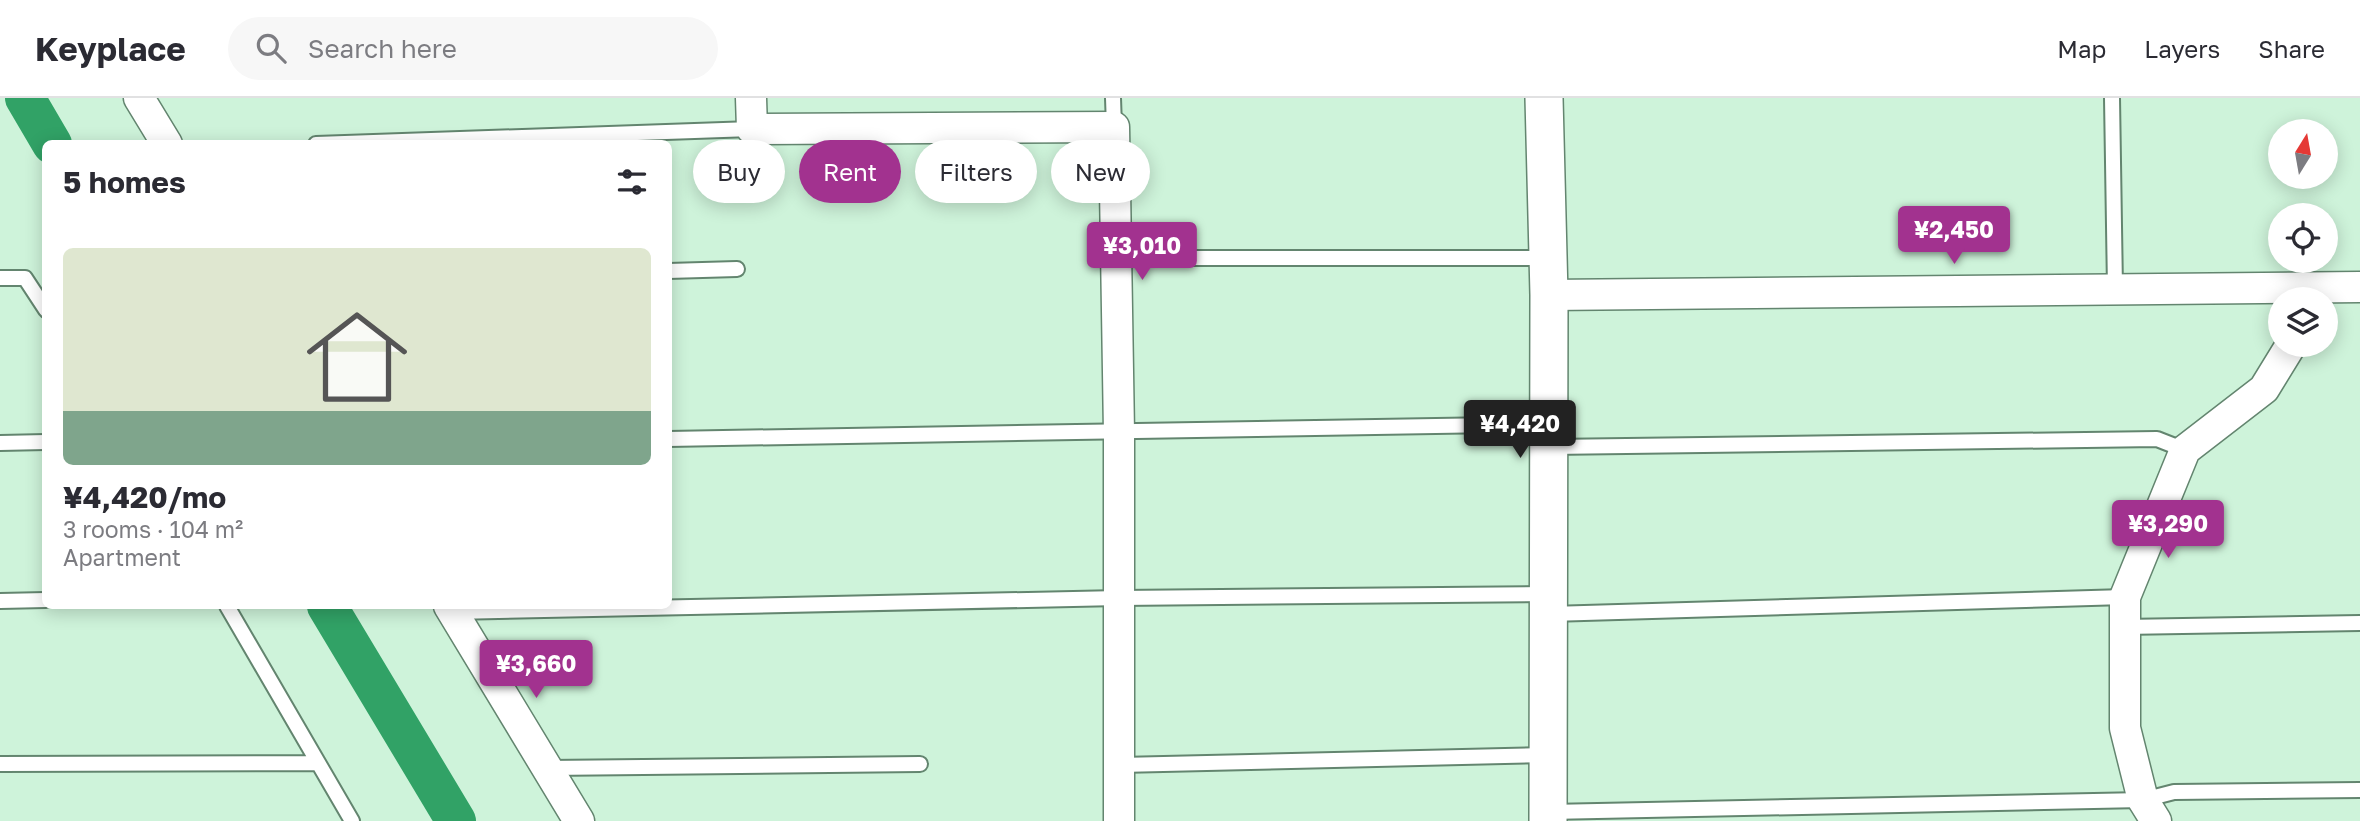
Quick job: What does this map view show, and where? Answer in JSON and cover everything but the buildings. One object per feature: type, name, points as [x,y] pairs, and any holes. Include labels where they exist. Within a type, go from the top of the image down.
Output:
[{"type":"street","points":[[139,98],[165,140]]},
{"type":"street","points":[[751,98],[752,129],[1113,113],[1119,433],[1119,821]]},
{"type":"street","points":[[1544,98],[1549,295],[1548,816]]},
{"type":"street","points":[[2338,289],[2360,287]]},
{"type":"street","points":[[1549,295],[2115,289],[2268,292]]},
{"type":"street","points":[[2150,811],[2125,728],[2124,612],[2185,450],[2264,389],[2284,357]]},
{"type":"street","points":[[451,609],[579,821]]},
{"type":"lane","points":[[2112,98],[2115,289]]},
{"type":"lane","points":[[432,140],[752,129]]},
{"type":"lane","points":[[1116,258],[1548,258]]},
{"type":"lane","points":[[672,271],[737,269]]},
{"type":"lane","points":[[0,278],[25,278],[42,304]]},
{"type":"lane","points":[[672,439],[1119,433],[2157,439],[2185,450]]},
{"type":"lane","points":[[0,443],[42,442]]},
{"type":"lane","points":[[672,605],[1119,598],[2124,612],[2360,623]]},
{"type":"lane","points":[[0,601],[42,600]]},
{"type":"lane","points":[[229,609],[352,821]]},
{"type":"lane","points":[[1120,765],[1548,755]]},
{"type":"lane","points":[[0,764],[318,763]]},
{"type":"lane","points":[[547,768],[920,764]]},
{"type":"lane","points":[[1548,816],[2150,811],[2174,792],[2360,790]]},
{"type":"waterway","points":[[25,98],[50,140]]},
{"type":"waterway","points":[[329,609],[456,821]]}]
